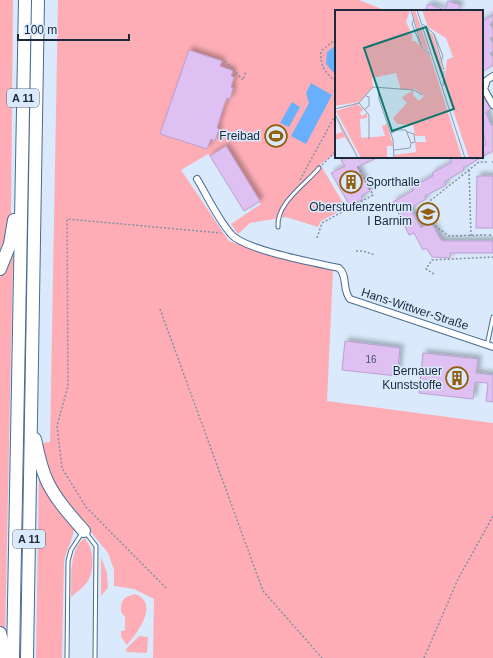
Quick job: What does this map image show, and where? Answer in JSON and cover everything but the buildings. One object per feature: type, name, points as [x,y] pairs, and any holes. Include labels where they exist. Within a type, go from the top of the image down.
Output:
[{"type":"highway","name":"A 11","points":[[13,658],[25,0]]},
{"type":"highway","name":"A 11","points":[[27,658],[38,0]]},
{"type":"highway","points":[[0,269],[10,244],[16,206],[21,196]]},
{"type":"highway","points":[[31,421],[41,464],[48,482],[57,497],[84,531]]},
{"type":"highway","points":[[0,633],[6,658]]},
{"type":"street","points":[[493,76],[487,80],[484,89],[493,105]]},
{"type":"street","points":[[197,179],[231,234]]},
{"type":"street","name":"Hans-Wittwer-Straße","points":[[231,234],[242,241],[262,248],[339,268],[344,275],[345,292],[350,299],[490,346]]},
{"type":"lane","points":[[278,227],[277,220],[282,210],[320,168]]},
{"type":"lane","points":[[490,346],[493,317]]},
{"type":"lane","points":[[67,658],[68,561],[74,544],[84,531],[96,546],[95,658]]},
{"type":"path","points":[[335,40],[321,51],[320,63],[330,77],[335,81]]},
{"type":"path","points":[[225,61],[243,80],[246,71]]},
{"type":"path","points":[[299,181],[335,116]]},
{"type":"path","points":[[320,168],[335,152]]},
{"type":"path","points":[[486,235],[450,236],[416,212],[479,162],[487,162]]},
{"type":"path","points":[[316,238],[322,223],[373,195],[358,167]]},
{"type":"path","points":[[469,170],[471,236]]},
{"type":"path","points":[[166,588],[86,507],[62,468],[57,426],[68,386],[67,219],[231,234]]},
{"type":"path","points":[[489,235],[493,236]]},
{"type":"path","points":[[356,251],[363,251],[375,255]]},
{"type":"path","points":[[434,274],[426,270],[432,260],[493,257]]},
{"type":"path","points":[[160,309],[263,591],[322,658]]},
{"type":"path","points":[[424,658],[458,579],[493,516]]},
{"type":"shaded area","points":[[0,0],[13,0],[11,214],[7,240],[0,258]]},
{"type":"shaded area","points":[[58,0],[359,0],[384,10],[335,10],[335,46],[327,52],[335,73],[335,155],[320,164],[346,208],[321,221],[318,227],[286,217],[250,223],[238,234],[231,224],[261,204],[226,146],[210,156],[208,154],[181,170],[229,241],[275,256],[333,270],[327,401],[493,423],[493,658],[153,658],[154,599],[134,589],[114,586],[114,570],[108,553],[54,487],[42,450],[42,443],[50,442]]},
{"type":"shaded area","points":[[12,251],[5,637],[0,625],[0,278]]},
{"type":"shaded area","points":[[39,473],[74,525],[73,534],[64,561],[62,658],[36,658]]},
{"type":"shaded area","points":[[84,538],[92,552],[92,570],[88,581],[71,597],[71,573],[73,558],[75,551]]},
{"type":"shaded area","points":[[101,557],[107,573],[108,588],[101,596]]},
{"type":"shaded area","points":[[135,594],[146,604],[146,611],[141,626],[127,645],[121,637],[121,631],[125,630],[125,617],[121,612],[122,602],[128,596]]},
{"type":"shaded area","points":[[139,636],[148,637],[147,653],[127,652],[126,649]]},
{"type":"water","points":[[335,46],[335,73],[326,64],[327,52]]},
{"type":"water","points":[[311,83],[332,95],[306,144],[291,136],[309,103],[306,93]]},
{"type":"water","points":[[292,102],[300,107],[289,127],[280,123]]},
{"type":"place","name":"Freibad","points":[[276,136]]},
{"type":"place","name":"Sporthalle","points":[[351,182]]},
{"type":"place","name":"Oberstufenzentrum I Barnim","points":[[428,214]]},
{"type":"place","name":"Bernauer Kunststoffe","points":[[457,378]]}]
